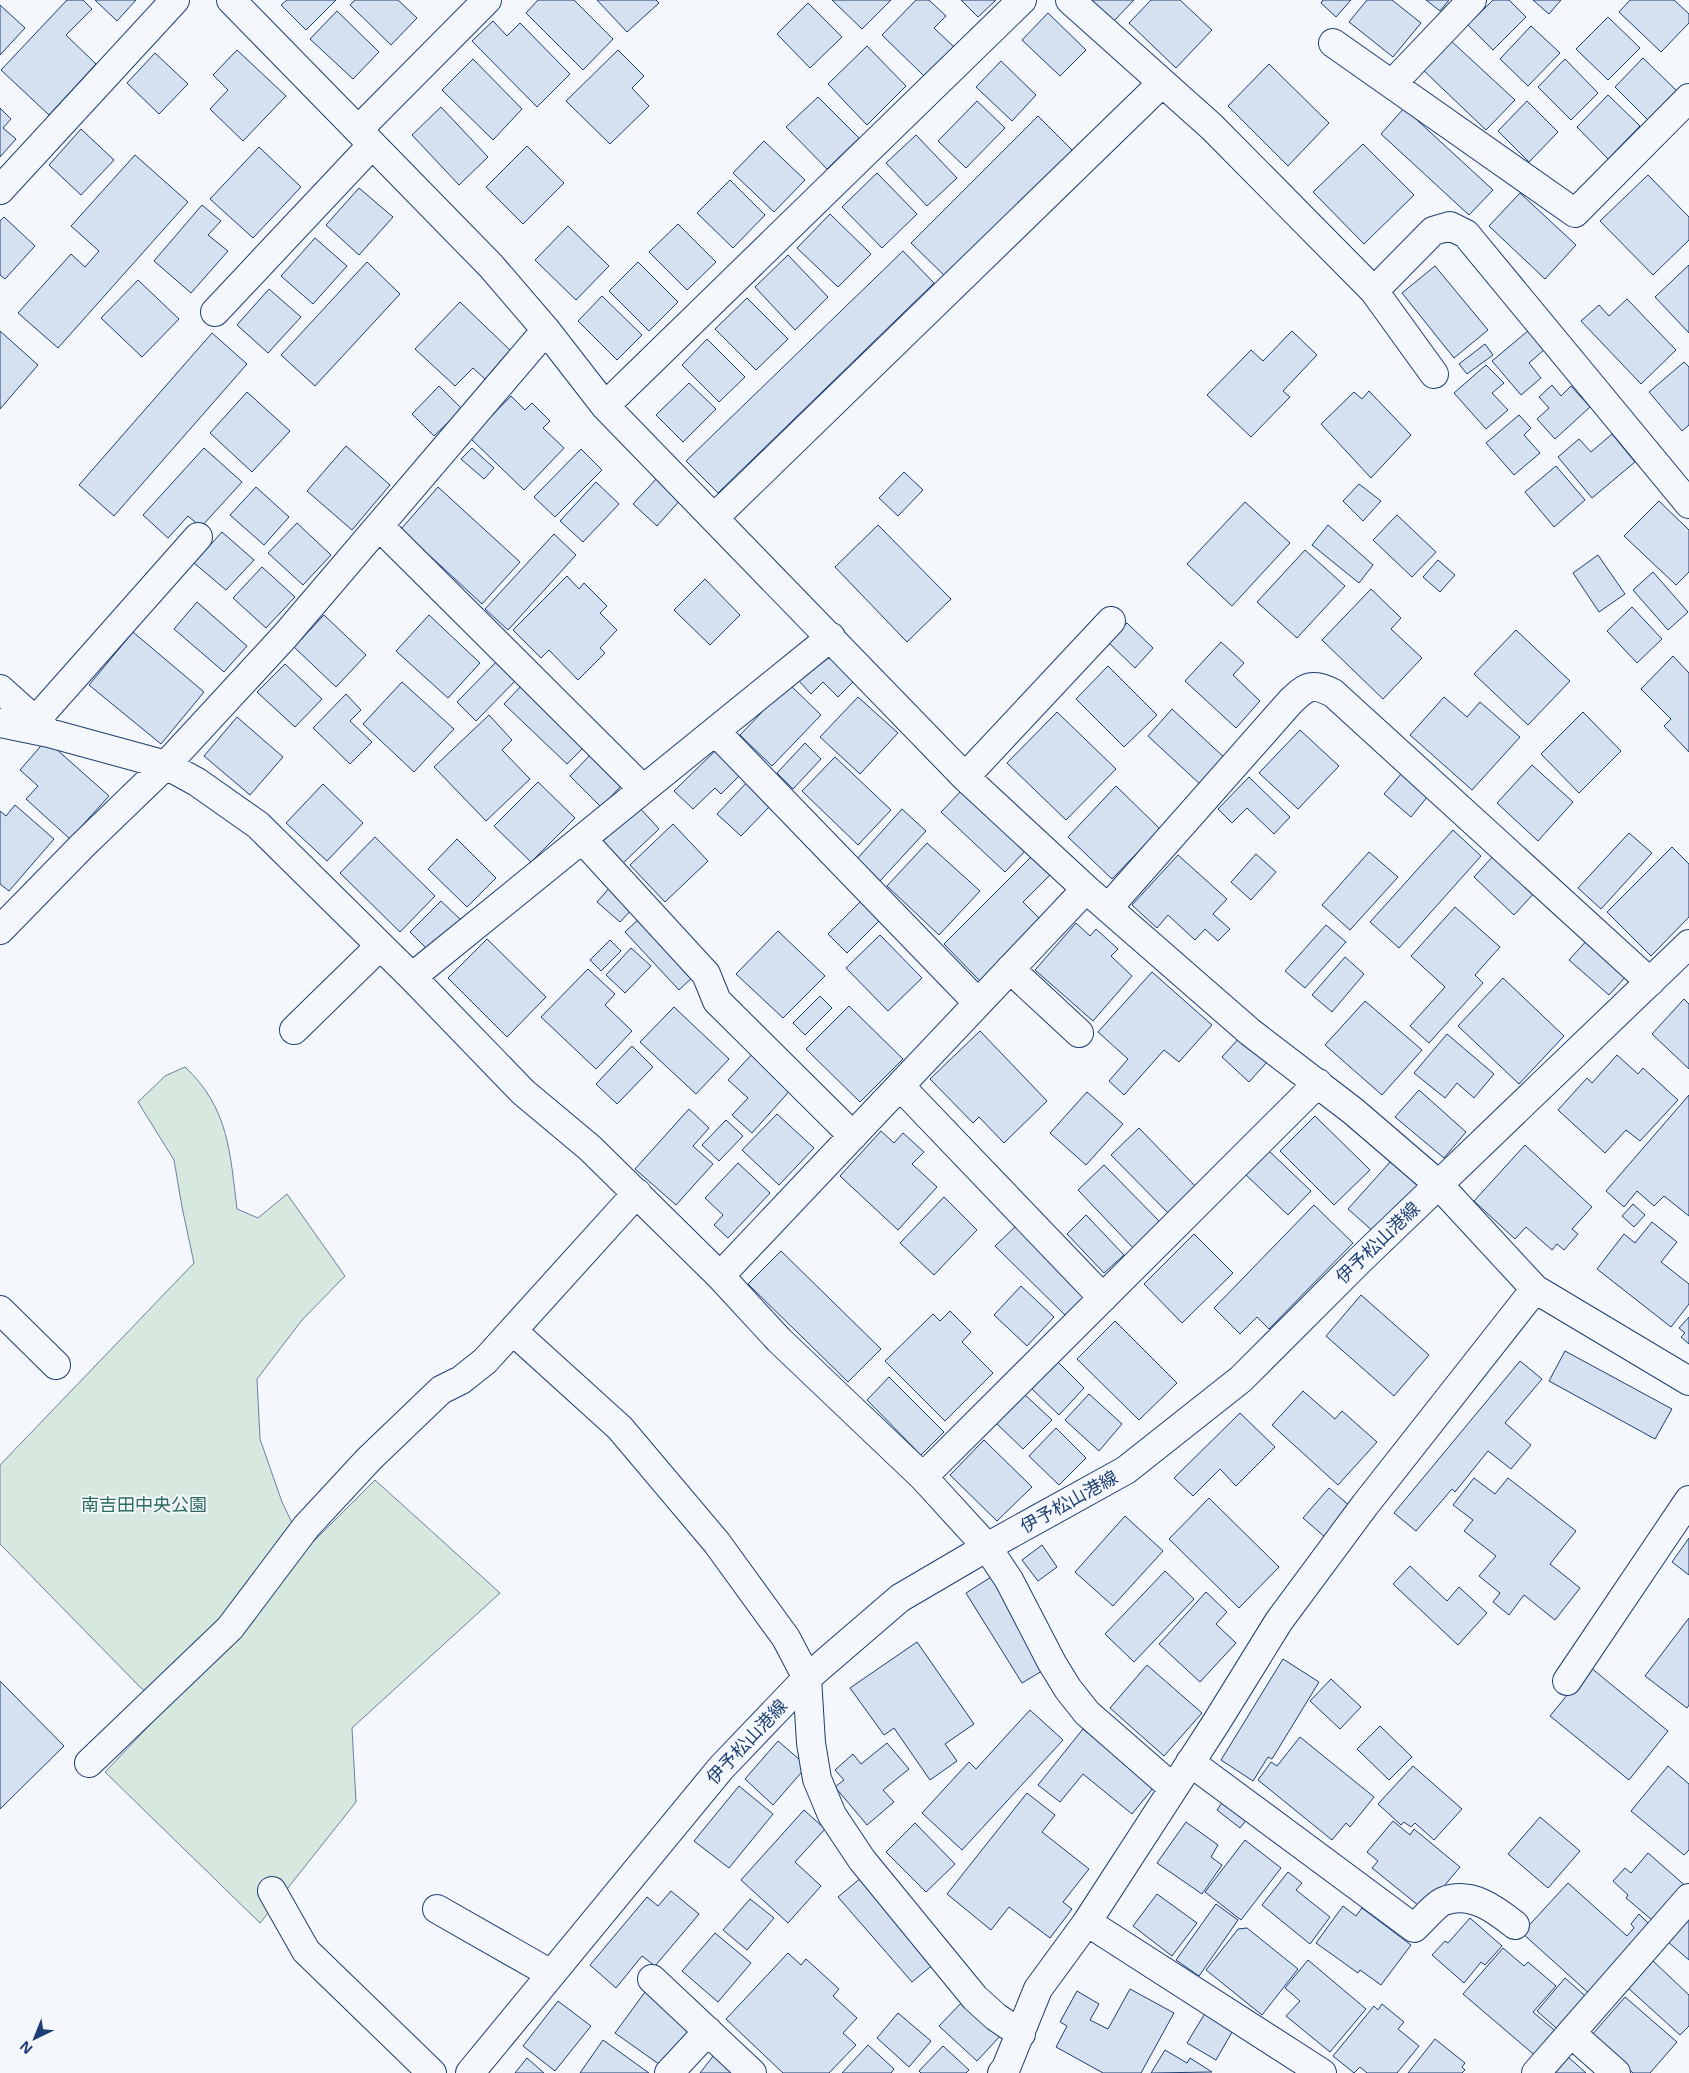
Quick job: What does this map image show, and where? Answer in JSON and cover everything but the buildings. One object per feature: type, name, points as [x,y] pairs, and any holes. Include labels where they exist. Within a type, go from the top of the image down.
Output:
[{"type":"street","points":[[0,190],[175,0]]},
{"type":"street","points":[[231,0],[491,266],[546,330],[605,406],[965,776],[1108,908],[1250,1032],[1318,1083],[1438,1184],[1535,1289],[1689,1381]]},
{"type":"street","points":[[215,312],[487,0]]},
{"type":"street","points":[[605,406],[1022,0]]},
{"type":"street","points":[[1070,0],[1212,127],[1374,291],[1434,374]]},
{"type":"street","points":[[1392,84],[1472,0]]},
{"type":"street","points":[[1333,43],[1575,213],[1689,98]]},
{"type":"street","points":[[714,518],[1162,82]]},
{"type":"street","points":[[1374,291],[1433,231],[1450,226],[1466,234],[1689,504]]},
{"type":"street","points":[[0,930],[83,845],[166,765],[285,636],[546,330]]},
{"type":"street","points":[[379,526],[643,789]]},
{"type":"street","points":[[42,727],[198,537]]},
{"type":"street","points":[[965,776],[1111,621]]},
{"type":"street","points":[[412,977],[831,637]]},
{"type":"street","points":[[1108,908],[1291,701],[1305,688],[1318,686],[1333,693],[1650,982]]},
{"type":"street","points":[[0,689],[42,727]]},
{"type":"street","points":[[0,723],[42,727],[166,765],[197,782],[258,825],[412,977],[523,1092],[590,1148],[720,1276],[779,1340],[923,1477],[987,1547],[1009,1580],[1052,1664],[1068,1689],[1087,1713],[1174,1788]]},
{"type":"street","points":[[715,731],[978,1003]]},
{"type":"street","points":[[582,839],[706,974],[718,1001],[853,1136]]},
{"type":"street","points":[[720,1276],[1086,888]]},
{"type":"street","name":"伊予松山港線","points":[[470,2073],[721,1768],[806,1678],[900,1598],[987,1547],[1126,1470],[1241,1379],[1438,1184],[1689,944]]},
{"type":"street","points":[[294,1030],[380,946]]},
{"type":"street","points":[[1010,969],[1079,1033]]},
{"type":"street","points":[[923,1477],[1318,1083]]},
{"type":"street","points":[[900,1086],[1103,1298]]},
{"type":"street","points":[[89,1763],[230,1628],[306,1527],[369,1458],[441,1390],[461,1380],[486,1361],[637,1194]]},
{"type":"street","points":[[1002,2073],[1021,2034],[1038,1989],[1086,1922],[1174,1788],[1279,1621],[1365,1505],[1535,1289]]},
{"type":"street","points":[[0,1310],[56,1365]]},
{"type":"street","points":[[513,1331],[620,1428],[717,1543],[786,1638],[806,1678],[811,1743],[817,1779],[832,1815],[862,1860],[976,1998],[996,2017],[1021,2034]]},
{"type":"street","points":[[1567,1681],[1689,1500]]},
{"type":"street","points":[[1190,1762],[1414,1928],[1442,1901],[1468,1898],[1494,1908],[1515,1925]]},
{"type":"street","points":[[272,1892],[306,1951],[432,2073]]},
{"type":"street","points":[[1536,2073],[1689,1898]]},
{"type":"street","points":[[437,1909],[551,1974]]},
{"type":"street","points":[[1086,1922],[1322,2073]]},
{"type":"street","points":[[652,1979],[752,2073]]},
{"type":"street","points":[[668,2073],[708,2031]]},
{"type":"street","points":[[1571,2032],[1616,2073]]},
{"type":"green space","name":"南吉田中央公園","points":[[185,1067],[200,1083],[219,1115],[229,1150],[237,1209],[258,1218],[287,1194],[345,1276],[302,1320],[257,1379],[260,1439],[282,1502],[305,1550],[375,1480],[500,1593],[352,1728],[356,1802],[260,1923],[105,1772],[165,1709],[139,1686],[0,1544],[0,1465],[194,1263],[174,1160],[138,1102],[165,1076]]}]
